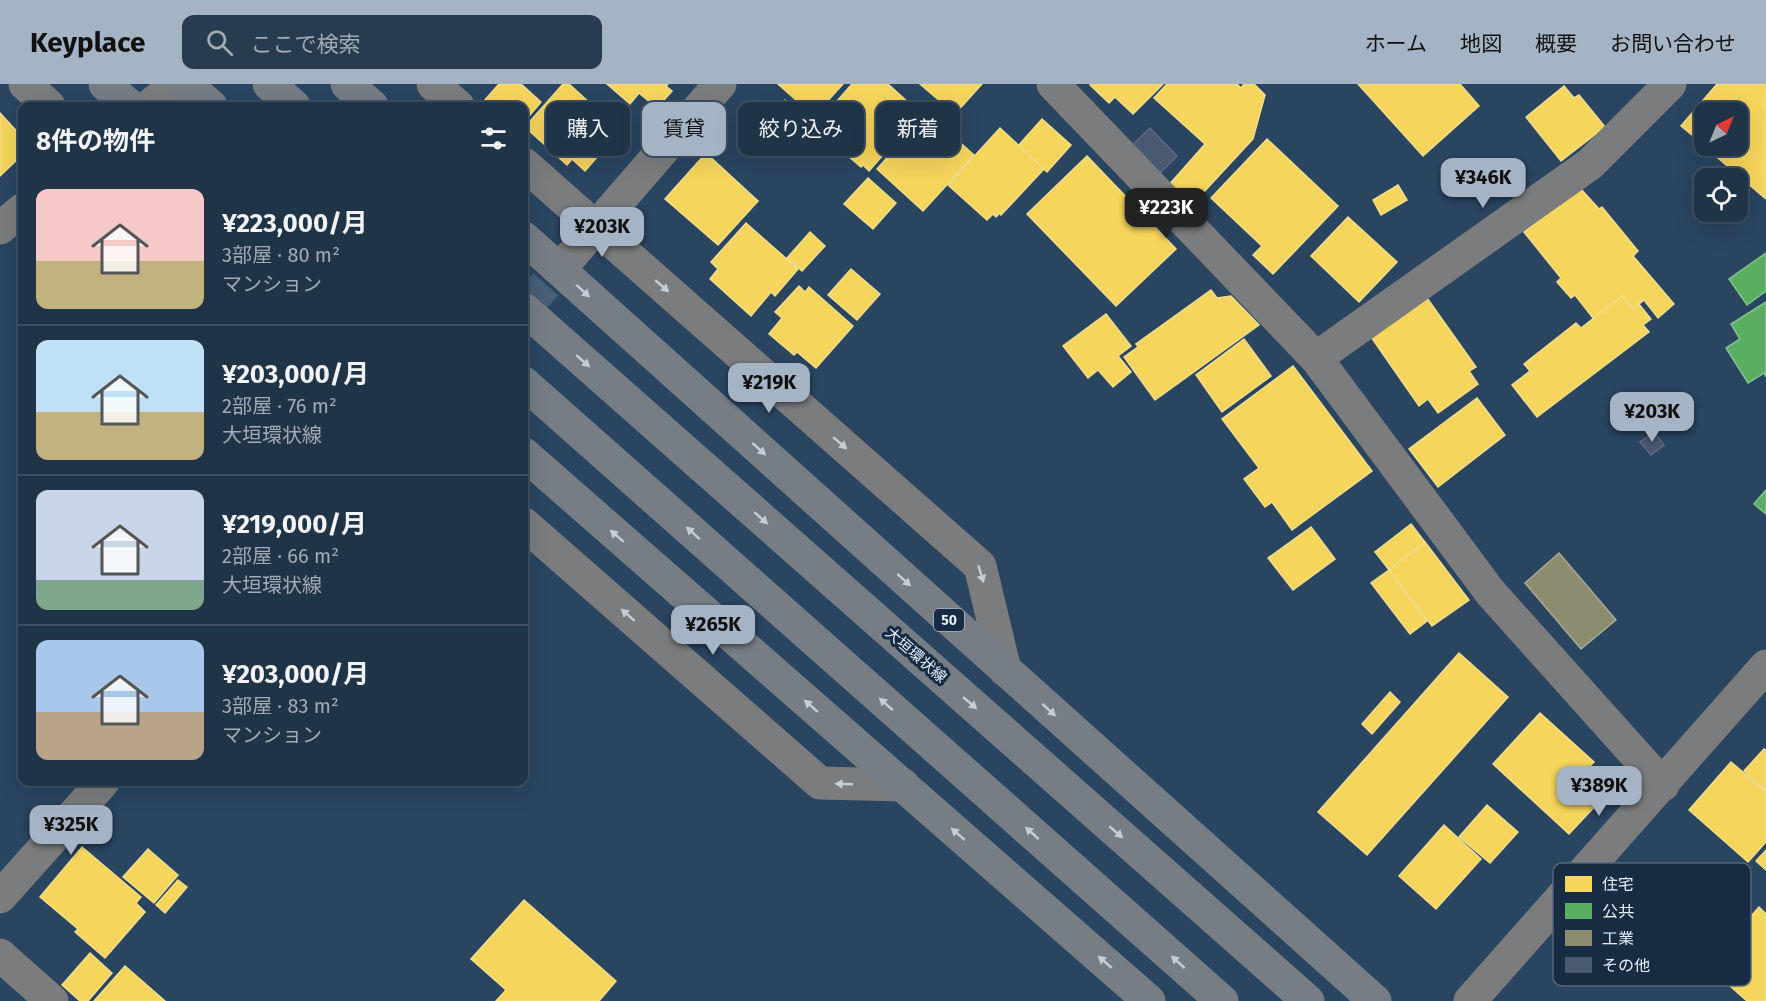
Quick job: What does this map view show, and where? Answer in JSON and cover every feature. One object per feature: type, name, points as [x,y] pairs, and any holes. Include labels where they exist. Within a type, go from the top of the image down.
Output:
[{"type":"main road","points":[[105,84],[125,102]]},
{"type":"main road","points":[[186,84],[206,102]]},
{"type":"main road","points":[[269,84],[289,102]]},
{"type":"main road","points":[[346,84],[367,102]]},
{"type":"main road","name":"50","points":[[528,242],[1375,1001]]},
{"type":"main road","name":"大垣環状線","points":[[528,313],[1308,1001]]},
{"type":"main road","points":[[528,387],[1222,1001]]},
{"type":"main road","points":[[528,457],[1149,1001]]},
{"type":"street","points":[[25,84],[45,102]]},
{"type":"street","points":[[154,102],[177,84]]},
{"type":"street","points":[[433,84],[453,102]]},
{"type":"street","points":[[571,256],[720,84]]},
{"type":"street","points":[[1053,84],[1316,358],[1490,592],[1663,785]]},
{"type":"street","points":[[1316,358],[1590,164],[1670,84]]},
{"type":"street","points":[[528,168],[980,566],[1005,670]]},
{"type":"street","points":[[0,228],[18,213]]},
{"type":"street","points":[[528,528],[820,783],[903,785]]},
{"type":"street","points":[[1593,863],[1766,666]]},
{"type":"street","points":[[0,897],[99,786]]},
{"type":"street","points":[[1470,1001],[1553,908]]},
{"type":"street","points":[[0,955],[52,1001]]},
{"type":"building: 住宅","points":[[499,84],[521,84],[541,102],[528,117],[528,102],[483,102]]},
{"type":"building: 住宅","points":[[563,84],[569,84],[589,102],[547,102]]},
{"type":"building: 住宅","points":[[607,84],[668,84],[666,86],[672,91],[662,102],[650,102],[639,93],[630,104]]},
{"type":"building: 住宅","points":[[778,84],[843,84],[827,102],[798,102]]},
{"type":"building: 住宅","points":[[852,84],[888,84],[908,102],[876,102],[876,156],[882,156],[869,171],[848,156],[864,156],[864,102],[836,102]]},
{"type":"building: 住宅","points":[[920,84],[982,84],[960,108],[960,102],[941,102]]},
{"type":"building: 住宅","points":[[1163,84],[1133,114],[1115,97],[1109,103],[1090,85]]},
{"type":"building: 住宅","points":[[1167,84],[1237,84],[1241,88],[1244,84],[1254,84],[1265,95],[1253,139],[1190,207],[1168,186],[1205,144],[1154,98]]},
{"type":"building: 住宅","points":[[1358,84],[1460,84],[1479,106],[1423,156]]},
{"type":"building: 住宅","points":[[1717,84],[1766,84],[1766,199],[1748,184],[1748,168],[1730,168],[1716,156],[1748,156],[1748,102],[1702,102]]},
{"type":"building: 住宅","points":[[1564,86],[1574,98],[1579,95],[1605,127],[1561,161],[1526,117]]},
{"type":"building: 住宅","points":[[546,103],[546,146],[528,130],[528,124]]},
{"type":"building: 住宅","points":[[1694,111],[1694,137],[1681,126]]},
{"type":"building: 住宅","points":[[0,113],[18,133],[18,159],[0,176]]},
{"type":"building: 住宅","points":[[1042,119],[1071,145],[1047,172],[1018,146]]},
{"type":"building: 住宅","points":[[1000,128],[1044,169],[1001,215],[1000,213],[996,217],[993,214],[987,220],[948,185]]},
{"type":"building: 住宅","points":[[1267,139],[1338,206],[1273,274],[1253,255],[1262,246],[1211,198]]},
{"type":"building: 住宅","points":[[960,142],[974,155],[923,211],[877,169],[889,156],[960,156]]},
{"type":"building: 住宅","points":[[557,156],[598,156],[585,171],[572,159],[567,165]]},
{"type":"building: 住宅","points":[[703,156],[709,156],[758,201],[718,245],[665,199]]},
{"type":"building: 住宅","points":[[1087,156],[1176,249],[1116,306],[1027,214]]},
{"type":"building: 住宅","points":[[868,178],[896,203],[873,229],[844,204]]},
{"type":"building: 住宅","points":[[1398,185],[1407,200],[1381,215],[1373,200]]},
{"type":"building: 住宅","points":[[1580,188],[1599,209],[1602,207],[1638,251],[1633,256],[1674,304],[1658,318],[1644,300],[1633,309],[1623,296],[1593,318],[1575,295],[1571,298],[1557,282],[1561,278],[1524,232]]},
{"type":"building: 住宅","points":[[1348,217],[1397,262],[1359,302],[1311,256]]},
{"type":"building: 住宅","points":[[746,223],[798,269],[775,296],[771,292],[751,316],[710,279],[718,269],[711,262]]},
{"type":"building: 住宅","points":[[810,232],[825,246],[802,271],[787,258]]},
{"type":"building: 住宅","points":[[851,269],[880,294],[857,320],[828,295]]},
{"type":"building: 住宅","points":[[799,286],[805,292],[809,287],[853,326],[816,368],[797,352],[794,355],[769,334],[782,318],[775,312]]},
{"type":"building: 住宅","points":[[1211,290],[1217,298],[1231,296],[1259,325],[1155,400],[1124,357],[1138,347],[1136,344]]},
{"type":"building: 住宅","points":[[1622,296],[1633,309],[1639,304],[1651,319],[1643,325],[1649,332],[1537,417],[1512,385],[1530,371],[1524,364],[1576,323],[1581,328]]},
{"type":"building: 住宅","points":[[1427,298],[1476,367],[1469,371],[1478,384],[1438,413],[1428,399],[1419,406],[1371,337]]},
{"type":"building: 住宅","points":[[1106,314],[1131,346],[1118,356],[1131,372],[1113,387],[1098,370],[1088,378],[1063,346]]},
{"type":"building: 住宅","points":[[1244,339],[1271,376],[1222,412],[1196,375]]},
{"type":"building: 住宅","points":[[1293,366],[1372,471],[1292,530],[1272,502],[1265,507],[1244,479],[1259,468],[1222,419]]},
{"type":"building: 住宅","points":[[1477,398],[1505,435],[1438,487],[1409,449]]},
{"type":"building: 住宅","points":[[1411,524],[1425,542],[1389,570],[1375,552]]},
{"type":"building: 住宅","points":[[1311,527],[1335,559],[1293,590],[1268,558]]},
{"type":"building: 住宅","points":[[1425,542],[1469,600],[1432,626],[1389,570]]},
{"type":"building: 住宅","points":[[1389,570],[1427,621],[1410,634],[1371,583]]},
{"type":"building: 住宅","points":[[1459,653],[1508,697],[1367,855],[1318,812]]},
{"type":"building: 住宅","points":[[1390,692],[1400,702],[1372,734],[1362,724]]},
{"type":"building: 住宅","points":[[1540,713],[1594,762],[1589,767],[1612,788],[1569,834],[1493,764]]},
{"type":"building: 住宅","points":[[1764,749],[1766,750],[1766,791],[1744,771]]},
{"type":"building: 住宅","points":[[1731,762],[1766,792],[1766,842],[1748,862],[1689,810]]},
{"type":"building: 住宅","points":[[1487,805],[1518,832],[1490,863],[1459,837]]},
{"type":"building: 住宅","points":[[1444,825],[1481,859],[1436,909],[1399,876]]},
{"type":"building: 住宅","points":[[82,847],[141,897],[136,903],[145,912],[105,958],[75,932],[78,929],[40,897]]},
{"type":"building: 住宅","points":[[148,849],[178,875],[154,903],[123,877]]},
{"type":"building: 住宅","points":[[1766,850],[1766,870],[1756,861]]},
{"type":"building: 住宅","points":[[178,880],[187,887],[165,913],[156,905]]},
{"type":"building: 住宅","points":[[524,900],[616,981],[599,1001],[496,1001],[506,990],[471,959]]},
{"type":"building: 住宅","points":[[1759,907],[1766,914],[1766,1001],[1747,1001],[1730,986],[1751,986],[1751,916]]},
{"type":"building: 住宅","points":[[90,953],[112,973],[88,1001],[80,1001],[62,985]]},
{"type":"building: 住宅","points":[[125,966],[165,1001],[94,1001]]},
{"type":"building: 公共","points":[[1766,253],[1766,291],[1747,305],[1729,279]]},
{"type":"building: 公共","points":[[1766,302],[1766,377],[1764,373],[1748,383],[1726,348],[1740,339],[1731,324]]},
{"type":"building: 公共","points":[[1766,490],[1766,514],[1754,504]]},
{"type":"building: 工業","points":[[1559,553],[1616,620],[1581,649],[1525,583]]},
{"type":"building: その他","points":[[1150,128],[1177,156],[1156,177],[1128,149]]},
{"type":"building: その他","points":[[1654,432],[1664,445],[1651,455],[1640,442]]},
{"type":"tunnel","points":[[528,304],[571,256]]}]
